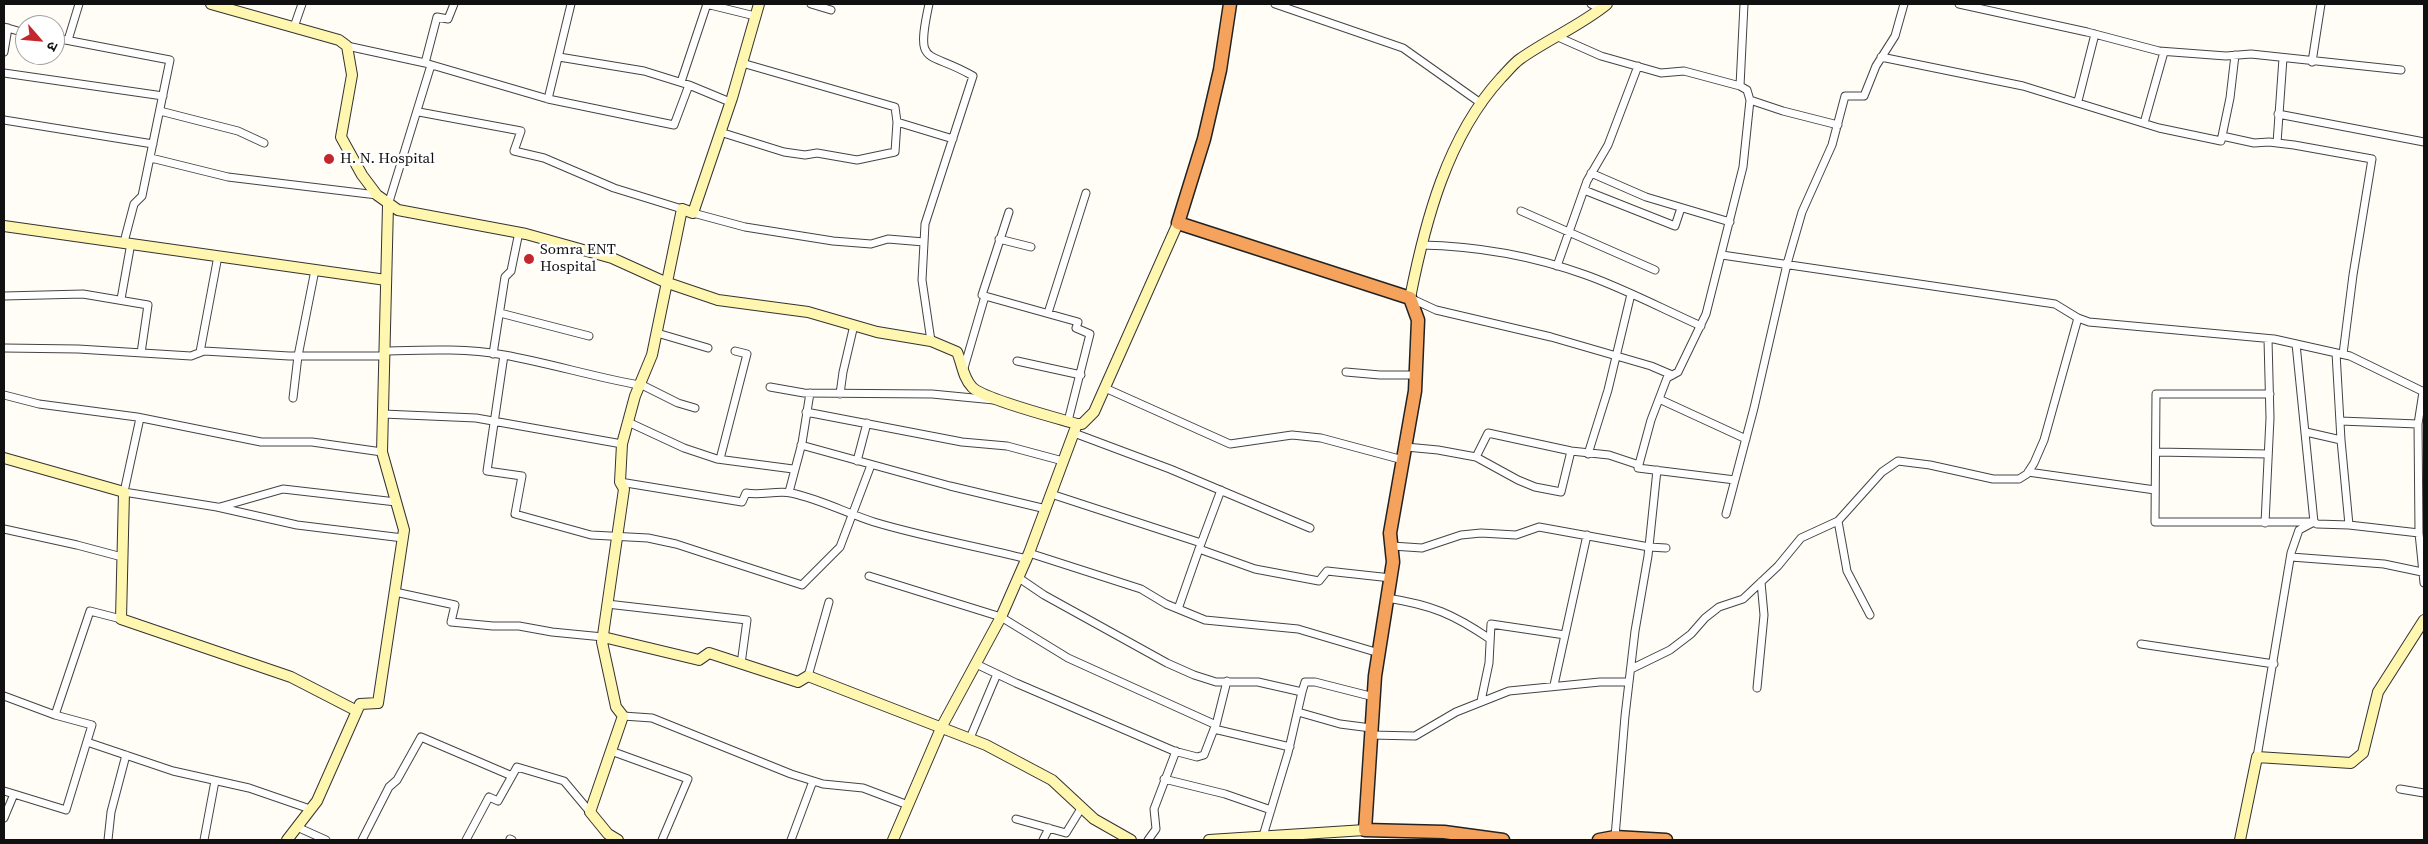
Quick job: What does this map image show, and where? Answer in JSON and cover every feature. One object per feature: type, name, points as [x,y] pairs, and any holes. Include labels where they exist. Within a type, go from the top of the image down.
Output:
[{"type":"highway","points":[[1230,4],[1220,70],[1204,139],[1178,223],[1410,298],[1418,320],[1416,391],[1390,533],[1393,562],[1374,697],[1365,835],[1444,832],[1503,840]]},
{"type":"highway","points":[[1599,840],[1615,837],[1666,840]]},
{"type":"street","points":[[68,40],[79,4]]},
{"type":"street","points":[[211,4],[339,40],[347,46],[428,64],[548,99],[674,125],[690,85]]},
{"type":"street","points":[[294,27],[302,4]]},
{"type":"street","points":[[287,840],[316,801],[360,704],[378,703],[404,530],[382,452],[388,205],[419,112],[438,17],[448,19],[454,4]]},
{"type":"street","points":[[548,99],[559,57],[569,4]]},
{"type":"street","points":[[682,82],[707,4],[755,16]]},
{"type":"street","points":[[693,213],[730,102],[759,4]]},
{"type":"street","points":[[811,4],[831,10]]},
{"type":"street","points":[[929,4],[923,45],[927,54],[972,76],[925,224],[922,280],[931,341]]},
{"type":"street","points":[[1275,4],[1403,48],[1482,104]]},
{"type":"street","points":[[1740,86],[1744,4]]},
{"type":"street","points":[[1726,514],[1746,439],[1787,264],[1802,212],[1832,145],[1845,96],[1864,96],[1876,66],[1894,36],[1904,4]]},
{"type":"street","points":[[1959,4],[2095,34],[2164,52],[2251,54],[2401,70]]},
{"type":"street","points":[[2312,62],[2321,4]]},
{"type":"street","points":[[1599,6],[1558,37],[1518,60],[1489,91],[1450,160],[1421,245],[1410,298],[1436,310],[1550,337],[1651,366],[1672,376]]},
{"type":"street","points":[[4,52],[6,28]]},
{"type":"street","points":[[2078,101],[2095,34]]},
{"type":"street","points":[[1558,37],[1601,56],[1661,73],[1684,71],[1740,86],[1747,90],[1750,100],[1743,167],[1722,255],[1701,326],[1678,372],[1667,378],[1639,465]]},
{"type":"street","points":[[65,40],[170,60],[142,196],[134,204],[121,299]]},
{"type":"street","points":[[347,46],[352,75],[341,136],[362,175],[377,196],[388,205],[398,210],[519,232],[612,258],[665,282],[718,300],[808,312],[877,332],[931,341],[957,352],[964,368],[966,379],[973,389],[1000,401],[1073,426],[1310,528]]},
{"type":"street","points":[[2144,123],[2164,52]]},
{"type":"street","points":[[1881,57],[2023,86],[2078,101],[2144,123],[2221,141],[2230,98],[2235,55]]},
{"type":"street","points":[[559,57],[644,71],[682,82],[730,102]]},
{"type":"street","points":[[2277,143],[2283,58]]},
{"type":"street","points":[[720,132],[784,152],[804,155],[817,153],[857,160],[895,152],[897,122],[895,107],[742,63]]},
{"type":"street","points":[[1557,266],[1584,190],[1591,173],[1608,145],[1638,66]]},
{"type":"street","points":[[4,73],[163,96]]},
{"type":"street","points":[[1750,100],[1783,111],[1838,125]]},
{"type":"street","points":[[160,110],[238,131],[264,143]]},
{"type":"street","points":[[419,112],[521,132],[514,151],[544,158],[614,188],[745,227],[833,241],[871,244],[888,239],[924,242]]},
{"type":"street","points":[[2278,114],[2424,142]]},
{"type":"street","points":[[4,120],[154,144]]},
{"type":"street","points":[[897,122],[952,139]]},
{"type":"street","points":[[2222,136],[2254,143],[2277,143],[2372,159],[2339,353],[2341,440],[2349,525]]},
{"type":"street","points":[[151,158],[228,177],[377,196]]},
{"type":"street","points":[[1591,173],[1646,197],[1730,222]]},
{"type":"street","points":[[1584,190],[1675,226],[1681,208]]},
{"type":"street","points":[[1048,313],[1086,193]]},
{"type":"street","points":[[682,209],[665,282],[652,355],[640,384],[622,444],[620,482],[624,489],[603,637],[616,707],[623,716],[652,718],[813,781],[863,788],[908,805]]},
{"type":"street","points":[[1521,211],[1655,270]]},
{"type":"street","points":[[893,840],[942,726],[1002,617],[1028,556],[1063,461],[1073,426],[1090,334],[1076,328],[1078,322],[982,295],[1008,212]]},
{"type":"street","points":[[1073,426],[1082,424],[1094,412],[1178,223]]},
{"type":"street","points":[[4,226],[386,280]]},
{"type":"street","points":[[493,354],[505,277],[511,271],[519,232]]},
{"type":"street","points":[[999,239],[1032,247]]},
{"type":"street","points":[[1421,245],[1504,253],[1557,266],[1586,275],[1701,326]]},
{"type":"street","points":[[1722,255],[2055,304],[2078,318],[2089,322],[2268,338],[2339,353],[2394,376],[2424,392],[2418,424],[2419,533],[2424,583]]},
{"type":"street","points":[[200,352],[218,256]]},
{"type":"street","points":[[293,398],[298,356],[315,270]]},
{"type":"street","points":[[4,296],[83,294],[148,305],[141,353]]},
{"type":"street","points":[[1588,454],[1616,357],[1631,294]]},
{"type":"street","points":[[964,368],[986,296]]},
{"type":"street","points":[[500,313],[589,336]]},
{"type":"street","points":[[1631,669],[1670,650],[1692,634],[1705,618],[1719,607],[1743,599],[1778,566],[1801,538],[1838,521],[1882,472],[1898,461],[1930,465],[1993,479],[2019,479],[2028,472],[2044,440],[2078,318]]},
{"type":"street","points":[[840,394],[842,372],[854,325]]},
{"type":"street","points":[[657,333],[708,348]]},
{"type":"street","points":[[2265,523],[2270,394],[2268,338]]},
{"type":"street","points":[[2296,344],[2314,522]]},
{"type":"street","points":[[4,348],[191,356],[200,352],[298,356],[384,353],[493,354],[599,378],[640,384],[678,403],[695,408]]},
{"type":"street","points":[[720,459],[748,354],[735,351]]},
{"type":"street","points":[[504,355],[486,471],[522,476],[516,514],[591,535],[617,535],[676,544],[802,585],[840,547],[871,465]]},
{"type":"street","points":[[1017,361],[1081,375]]},
{"type":"street","points":[[1346,372],[1380,375],[1416,375]]},
{"type":"street","points":[[770,387],[810,394],[932,394],[1000,401]]},
{"type":"street","points":[[1105,388],[1230,444],[1292,435],[1321,438],[1404,453],[1438,450],[1476,457],[1518,480],[1535,487],[1561,492],[1571,451]]},
{"type":"street","points":[[789,492],[793,469],[801,445],[810,394]]},
{"type":"street","points":[[2270,394],[2156,394],[2155,522],[2314,522],[2317,524],[2349,525],[2419,533]]},
{"type":"street","points":[[4,396],[39,404],[140,418],[261,442],[312,442],[382,452]]},
{"type":"street","points":[[1659,399],[1746,439]]},
{"type":"street","points":[[806,412],[962,442],[1007,446],[1063,461]]},
{"type":"street","points":[[383,414],[476,418],[622,444]]},
{"type":"street","points":[[121,619],[124,492],[140,418]]},
{"type":"street","points":[[2340,421],[2418,424]]},
{"type":"street","points":[[628,422],[684,448],[720,459],[793,469]]},
{"type":"street","points":[[857,461],[867,423]]},
{"type":"street","points":[[2306,432],[2341,440]]},
{"type":"street","points":[[1476,457],[1488,434],[1588,454],[1609,455],[1639,465],[1638,468],[1735,480]]},
{"type":"street","points":[[801,445],[871,465],[1046,509]]},
{"type":"street","points":[[2156,452],[2268,454]]},
{"type":"street","points":[[4,458],[124,492],[217,507],[297,525],[403,538]]},
{"type":"street","points":[[1615,837],[1629,682],[1649,547],[1657,470]]},
{"type":"street","points":[[2028,472],[2155,490]]},
{"type":"street","points":[[620,482],[742,502],[746,493],[757,495],[789,492],[818,500],[909,532],[1028,556],[1141,589],[1178,609],[1205,620],[1298,629],[1379,653]]},
{"type":"street","points":[[217,507],[283,488],[396,502]]},
{"type":"street","points":[[1178,609],[1221,490]]},
{"type":"street","points":[[1051,494],[1200,546],[1255,569],[1319,581],[1327,571],[1390,578]]},
{"type":"street","points":[[1838,521],[1847,571],[1870,615]]},
{"type":"street","points":[[2240,840],[2274,664],[2291,558],[2299,530],[2314,522]]},
{"type":"street","points":[[1392,546],[1422,548],[1461,535],[1481,533],[1516,534],[1538,527],[1649,547],[1666,548]]},
{"type":"street","points":[[4,529],[122,557]]},
{"type":"street","points":[[1554,686],[1588,535]]},
{"type":"street","points":[[2291,558],[2384,564],[2422,572]]},
{"type":"street","points":[[869,576],[1002,617],[1068,658],[1215,727],[1290,746]]},
{"type":"street","points":[[1019,578],[1044,595],[1168,663],[1216,682],[1258,682],[1302,692]]},
{"type":"street","points":[[1757,688],[1764,615],[1761,582]]},
{"type":"street","points":[[395,592],[455,605],[451,622],[493,626],[519,626],[552,632],[603,637],[699,660],[709,653],[798,682],[808,676],[829,602]]},
{"type":"street","points":[[1387,598],[1436,608],[1458,617],[1490,639]]},
{"type":"street","points":[[608,604],[747,620],[741,664]]},
{"type":"street","points":[[55,715],[90,611],[121,619],[290,677],[357,711]]},
{"type":"street","points":[[2257,757],[2351,763],[2363,753],[2378,692],[2424,620]]},
{"type":"street","points":[[1481,702],[1489,663],[1491,624],[1565,635]]},
{"type":"street","points":[[2141,644],[2274,664]]},
{"type":"street","points":[[976,664],[1176,752],[1197,757],[1204,755],[1215,727],[1227,681]]},
{"type":"street","points":[[970,738],[997,674]]},
{"type":"street","points":[[808,676],[970,738],[1052,780],[1094,819],[1130,840]]},
{"type":"street","points":[[1264,836],[1290,746],[1305,682],[1315,682],[1374,697]]},
{"type":"street","points":[[1298,712],[1371,732],[1415,736],[1456,712],[1509,691],[1554,686],[1629,682]]},
{"type":"street","points":[[4,696],[55,715],[92,725],[66,810],[4,791]]},
{"type":"street","points":[[590,812],[623,716]]},
{"type":"street","points":[[362,840],[389,787],[397,780],[421,737],[512,776]]},
{"type":"street","points":[[87,742],[215,781],[249,788],[310,809]]},
{"type":"street","points":[[611,752],[688,779],[662,840]]},
{"type":"street","points":[[1148,840],[1156,830],[1154,810],[1164,779],[1176,752]]},
{"type":"street","points":[[108,840],[111,812],[126,755]]},
{"type":"street","points":[[466,840],[489,797],[498,801],[517,767],[564,781],[608,834],[618,840]]},
{"type":"street","points":[[1164,779],[1225,794],[1271,810]]},
{"type":"street","points":[[204,840],[215,781]]},
{"type":"street","points":[[791,840],[813,781]]},
{"type":"street","points":[[2400,789],[2424,793]]},
{"type":"street","points":[[4,818],[14,794]]},
{"type":"street","points":[[1016,819],[1066,833],[1082,807]]},
{"type":"street","points":[[297,827],[326,840]]},
{"type":"street","points":[[1043,840],[1049,828]]},
{"type":"street","points":[[1209,840],[1251,839],[1264,836],[1365,835]]},
{"type":"place","name":"H. N. Hospital","points":[[329,159]]},
{"type":"place","name":"Somra ENT Hospital","points":[[529,259]]}]
